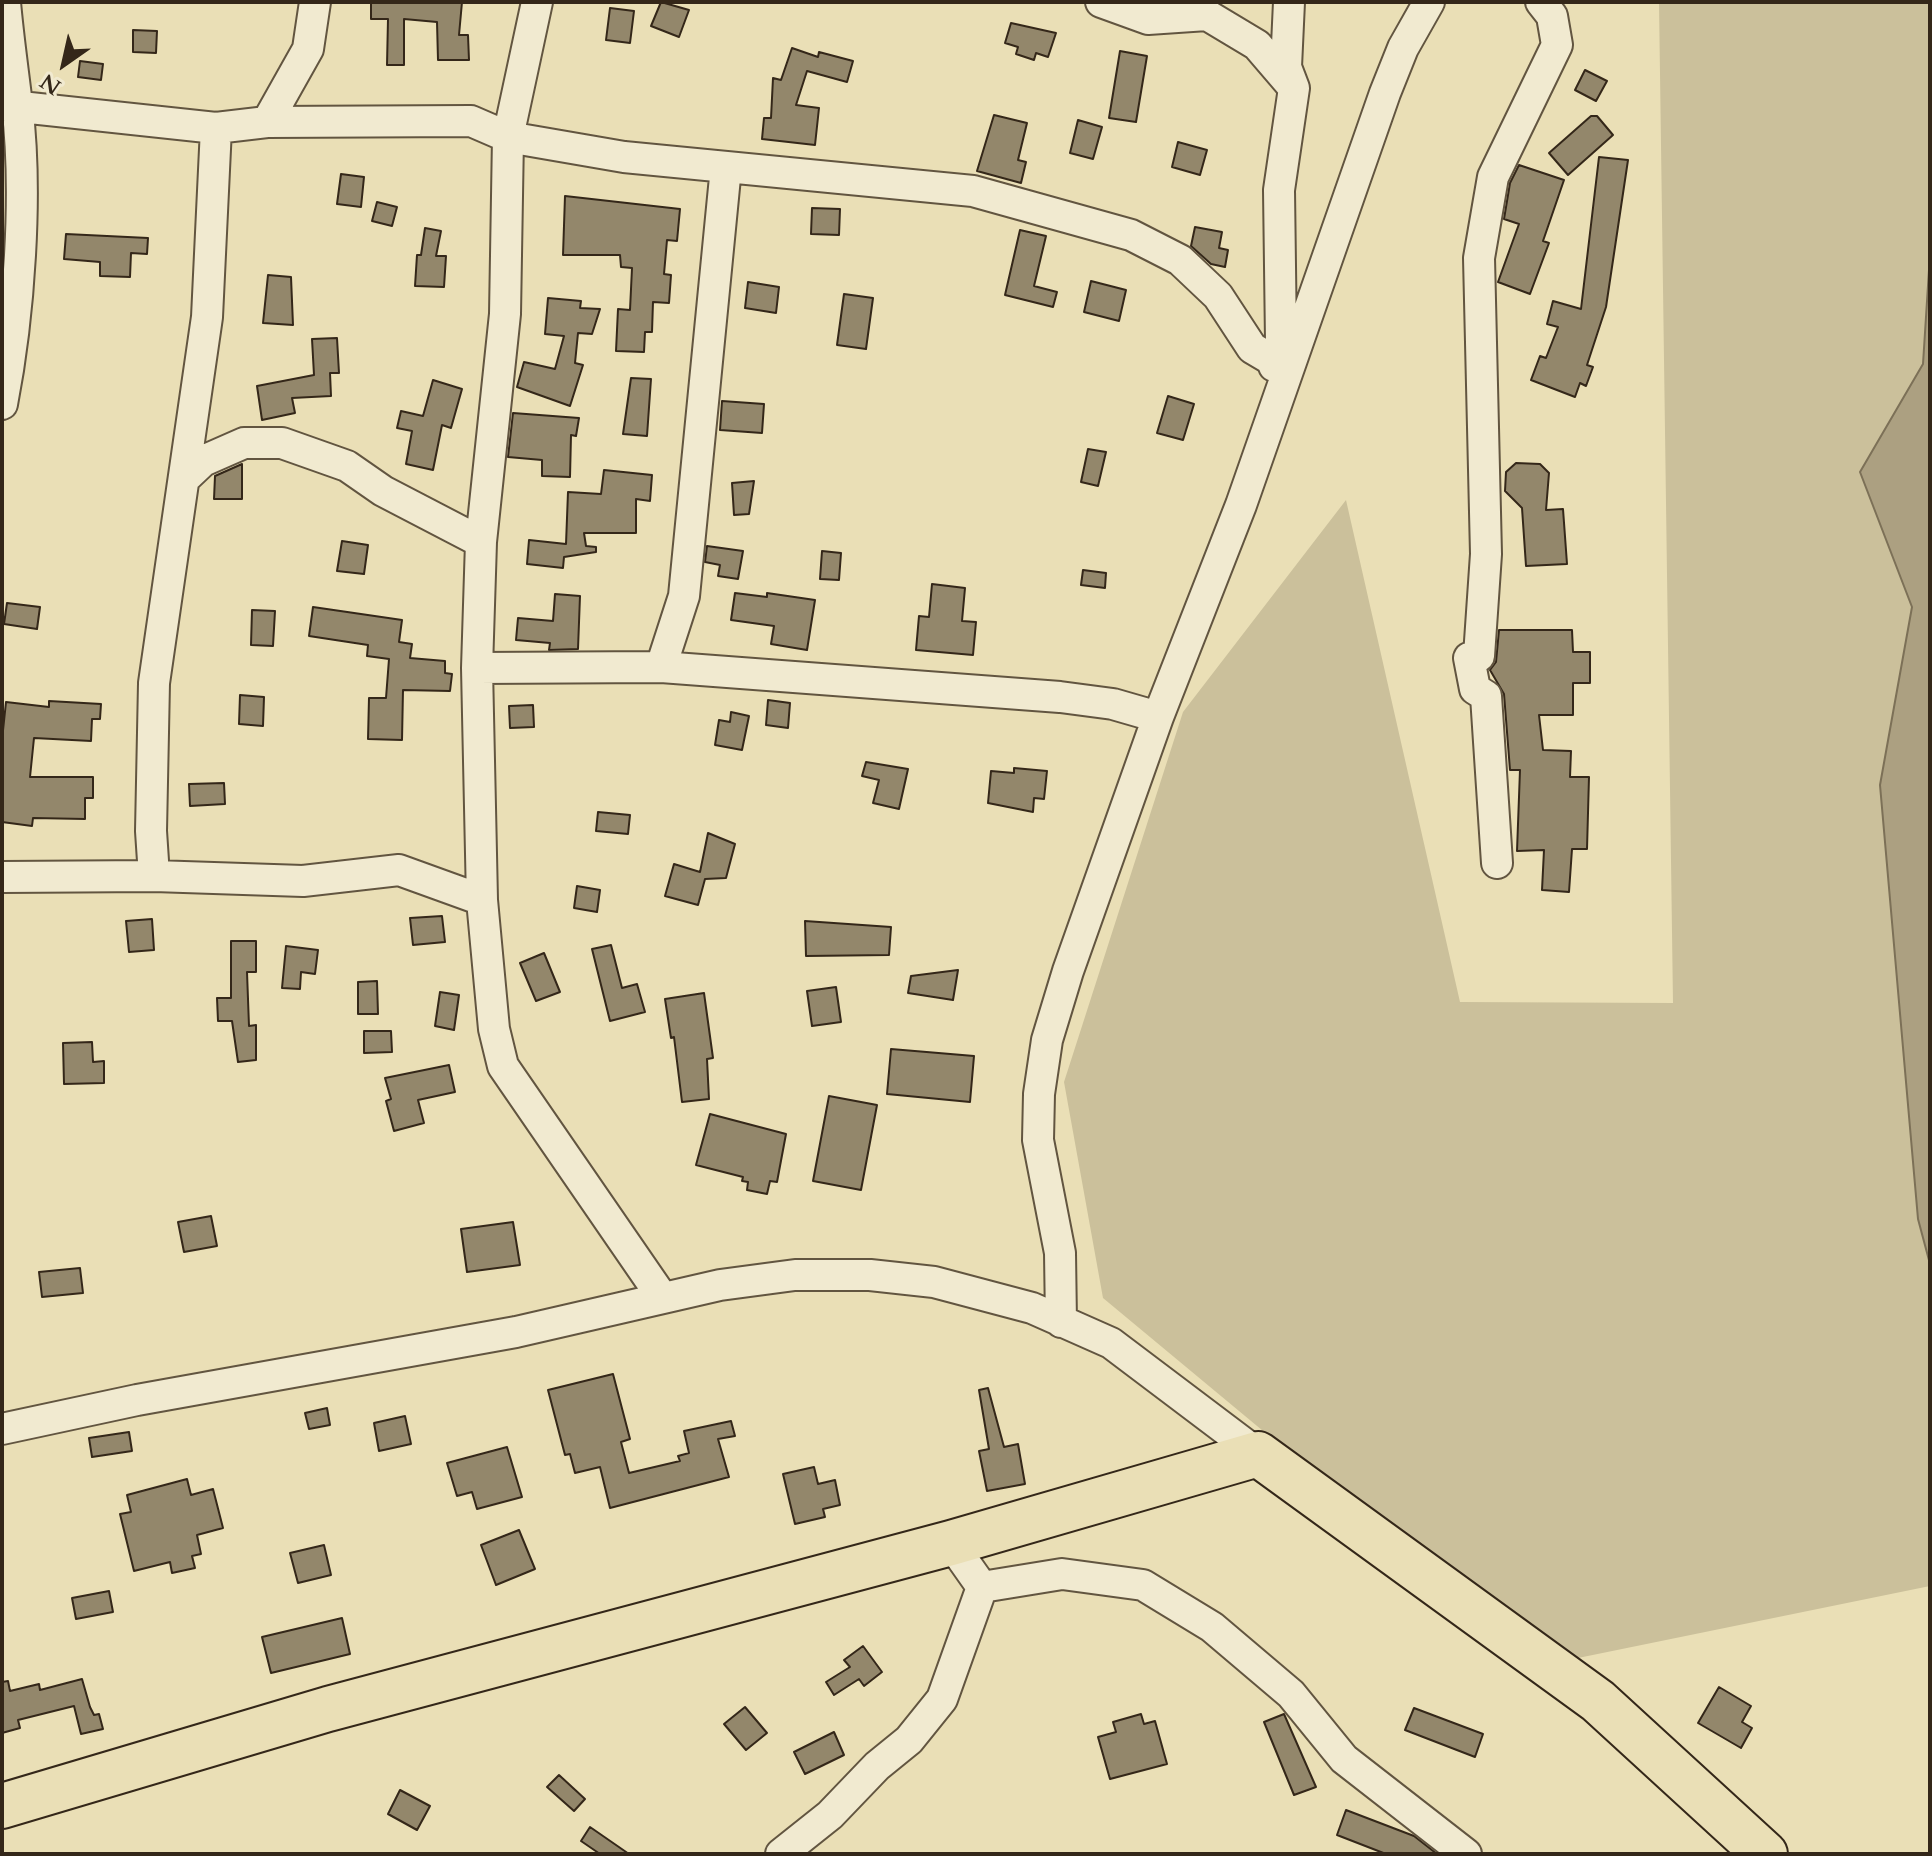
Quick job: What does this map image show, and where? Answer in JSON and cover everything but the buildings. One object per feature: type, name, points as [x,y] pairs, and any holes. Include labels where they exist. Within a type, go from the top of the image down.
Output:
[{"type":"highway","points":[[2,1806],[328,1709],[951,1543],[1258,1454],[1598,1701],[1765,1854]]},
{"type":"street","points":[[2,404],[21,243],[6,70],[5,2]]},
{"type":"street","points":[[267,122],[308,49],[315,2]]},
{"type":"street","points":[[537,2],[508,137],[505,314],[481,542],[477,668],[482,900],[494,1029],[503,1066],[662,1297]]},
{"type":"street","points":[[1101,2],[1148,19],[1207,15],[1257,45],[1294,88]]},
{"type":"street","points":[[1277,404],[1274,361],[1281,342],[1279,190],[1294,88],[1286,67],[1289,2]]},
{"type":"street","points":[[1061,1322],[1060,1253],[1038,1140],[1039,1094],[1047,1040],[1068,971],[1158,717],[1277,404],[1385,93],[1403,48],[1429,2]]},
{"type":"street","points":[[1497,863],[1486,696],[1475,689],[1469,658],[1479,656],[1486,554],[1479,258],[1493,177],[1557,45],[1552,16],[1541,2]]},
{"type":"street","points":[[10,106],[216,128],[267,122],[471,121],[508,137],[624,157],[973,191],[1131,235],[1180,260],[1218,296],[1252,348],[1274,361]]},
{"type":"street","points":[[154,876],[151,831],[154,683],[207,317],[216,128]]},
{"type":"street","points":[[661,667],[684,596],[726,167]]},
{"type":"street","points":[[185,478],[203,461],[244,443],[282,443],[347,466],[383,491],[481,542]]},
{"type":"street","points":[[477,668],[661,667],[1060,697],[1113,704],[1158,717]]},
{"type":"street","points":[[2,877],[154,876],[303,881],[399,870],[482,900]]},
{"type":"street","points":[[2,1429],[137,1400],[516,1332],[720,1285],[795,1275],[870,1275],[934,1282],[1032,1308],[1111,1343],[1258,1454]]},
{"type":"street","points":[[951,1543],[982,1587]]},
{"type":"street","points":[[982,1587],[1062,1574],[1143,1585],[1212,1627],[1291,1694],[1344,1759],[1466,1854]]},
{"type":"street","points":[[781,1854],[830,1815],[877,1766],[909,1740],[942,1699],[982,1587]]},
{"type":"shaded area","points":[[1659,2],[1930,2],[1930,254],[1924,364],[1860,472],[1912,607],[1880,785],[1918,1219],[1930,1264],[1930,1586],[1578,1658],[1369,1519],[1103,1298],[1064,1082],[1183,712],[1346,500],[1460,1002],[1673,1003]]},
{"type":"shaded area","points":[[1930,254],[1930,1264],[1918,1219],[1880,785],[1912,607],[1860,472],[1923,364]]}]
